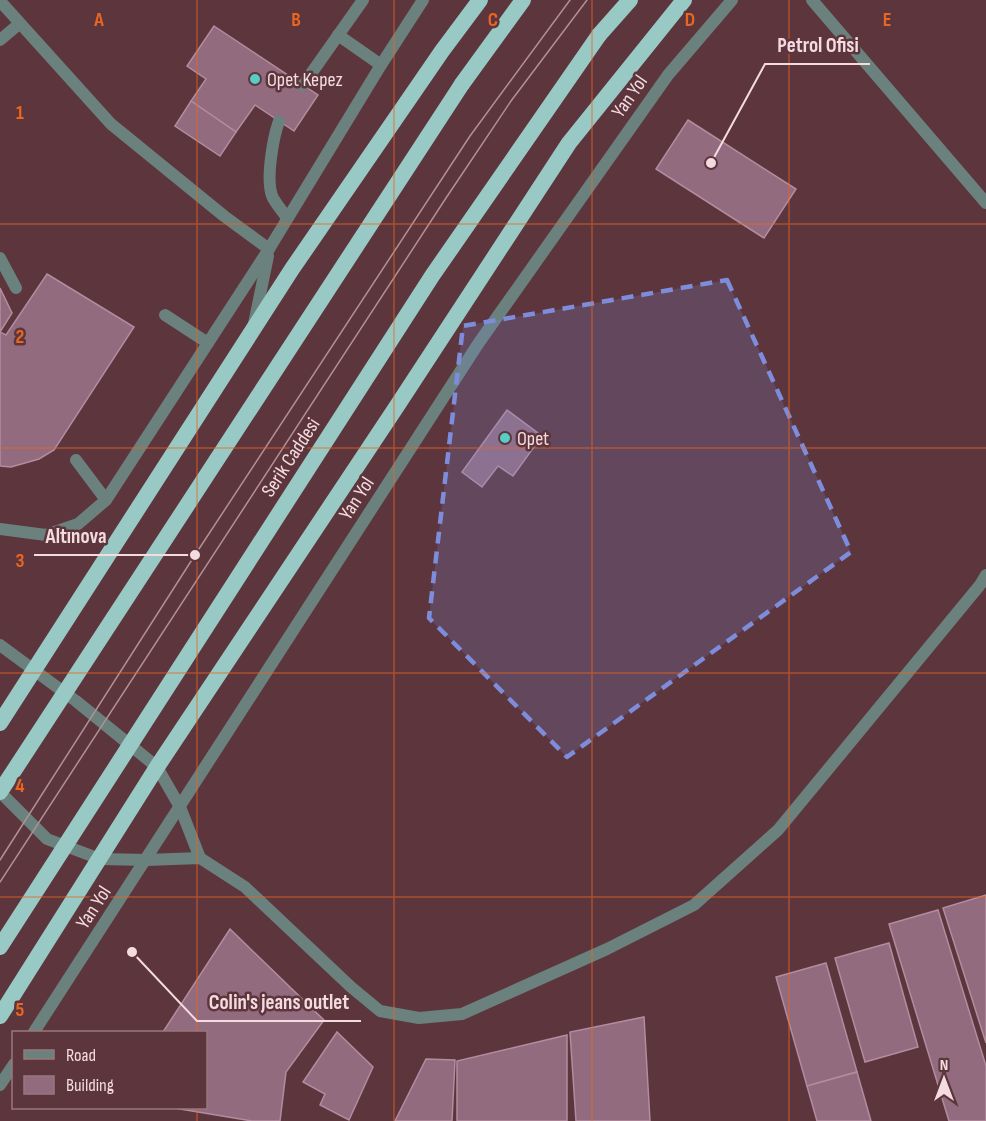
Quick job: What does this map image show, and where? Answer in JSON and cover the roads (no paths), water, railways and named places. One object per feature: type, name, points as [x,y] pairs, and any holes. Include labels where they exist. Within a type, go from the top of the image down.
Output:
[{"type":"highway","points":[[0,723],[298,260],[442,51],[480,0]]},
{"type":"highway","points":[[0,792],[462,84],[523,0]]},
{"type":"highway","name":"Serik Caddesi","points":[[0,947],[432,276],[599,35],[630,0]]},
{"type":"highway","points":[[0,1016],[157,766],[569,143],[684,0]]},
{"type":"street","points":[[303,85],[363,0]]},
{"type":"street","points":[[0,529],[46,535],[78,524],[106,500],[269,249],[423,0]]},
{"type":"street","name":"Yan Yol","points":[[35,1031],[478,344],[668,75],[732,0]]},
{"type":"street","points":[[812,0],[986,203]]},
{"type":"street","points":[[0,1],[111,124],[224,216],[269,249]]},
{"type":"street","points":[[0,39],[20,24]]},
{"type":"street","points":[[338,34],[381,65]]},
{"type":"street","points":[[279,121],[270,168],[272,196],[287,218]]},
{"type":"street","points":[[253,329],[269,249]]},
{"type":"street","points":[[0,258],[16,288]]},
{"type":"street","points":[[165,315],[208,343]]},
{"type":"street","points":[[76,460],[106,500]]},
{"type":"street","points":[[0,792],[47,839],[100,859],[200,858],[245,887],[351,987],[380,1011],[419,1018],[462,1014],[607,949],[694,905],[778,830],[986,575]]},
{"type":"street","points":[[0,645],[76,701],[157,766],[180,807],[200,858]]},
{"type":"tram line","points":[[0,860],[195,555],[470,136],[570,0]]},
{"type":"tram line","points":[[0,882],[446,198],[511,101],[587,0]]},
{"type":"place","name":"Opet Kepez","points":[[255,79]]},
{"type":"place","name":"Petrol Ofisi","points":[[711,163]]},
{"type":"place","name":"Opet","points":[[505,438]]},
{"type":"place","name":"Altınova","points":[[195,555]]},
{"type":"place","name":"Colin's jeans outlet","points":[[132,952]]}]
